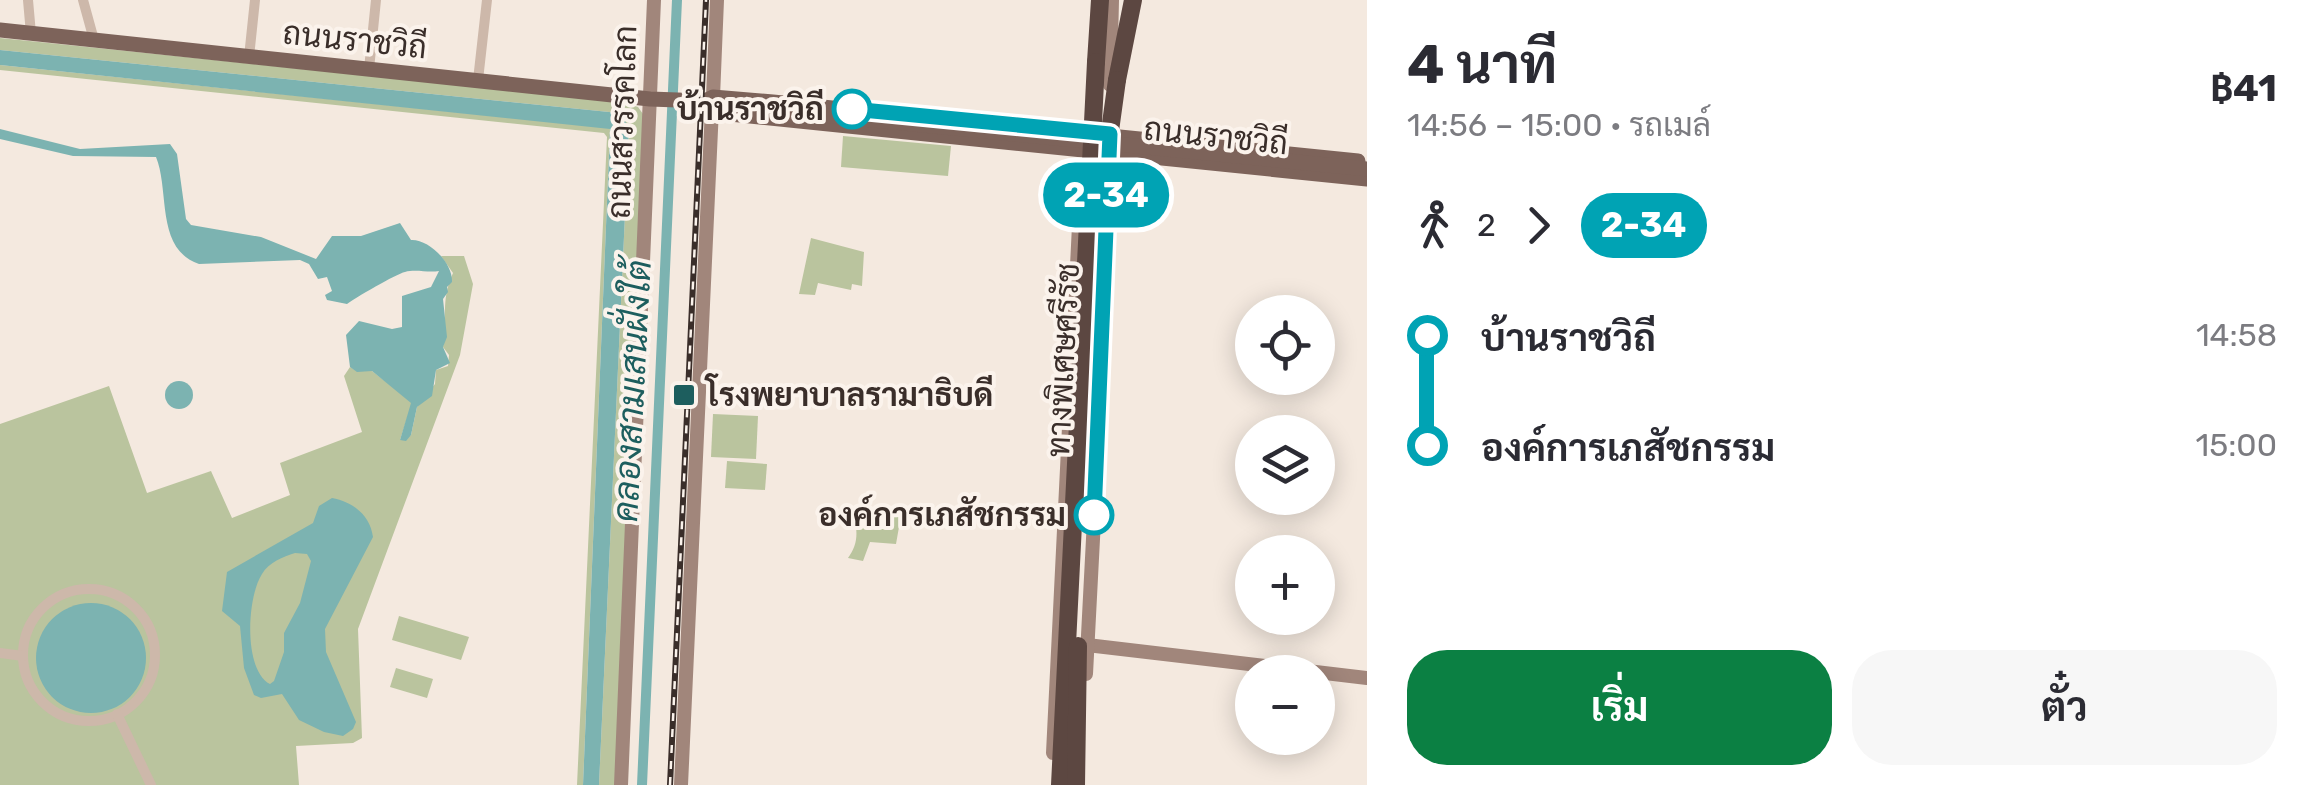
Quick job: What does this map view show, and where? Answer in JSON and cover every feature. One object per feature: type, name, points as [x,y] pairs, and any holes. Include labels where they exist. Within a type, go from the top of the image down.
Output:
[{"type":"highway","name":"ทางพิเศษศรีรัช","points":[[1060,785],[1096,0]]},
{"type":"highway","name":"ทางพิเศษศรีรัช","points":[[1078,785],[1081,574],[1104,174],[1133,0]]},
{"type":"main road","name":"ถนนราชวิถี","points":[[0,30],[681,100],[1045,147],[1367,166]]},
{"type":"main road","name":"ถนนราชวิถี","points":[[713,104],[1110,134],[1367,179]]},
{"type":"main road","points":[[713,104],[1367,166]]},
{"type":"main road","points":[[1045,147],[1051,140],[1046,128]]},
{"type":"street","points":[[28,0],[32,34]]},
{"type":"street","points":[[83,0],[94,40]]},
{"type":"street","points":[[249,57],[255,0]]},
{"type":"street","points":[[369,69],[376,0]]},
{"type":"street","points":[[478,80],[487,0]]},
{"type":"street","name":"ถนนสวรรคโลก","points":[[621,785],[654,98],[654,0]]},
{"type":"street","points":[[681,785],[717,0]]},
{"type":"street","points":[[1052,785],[1068,423],[1096,0]]},
{"type":"street","points":[[1078,785],[1098,425],[1112,0]]},
{"type":"street","points":[[1072,364],[1104,274]]},
{"type":"street","points":[[1068,423],[1098,425]]},
{"type":"street","points":[[94,590],[126,601],[148,627],[154,660],[143,692],[116,714],[83,720],[51,709],[29,682],[23,656],[34,618],[60,596],[94,590]]},
{"type":"street","points":[[1087,646],[1367,678]]},
{"type":"street","points":[[0,653],[23,656]]},
{"type":"street","points":[[116,714],[151,785]]},
{"type":"green space","points":[[0,38],[623,102],[638,107],[643,114],[616,785],[599,785],[629,127],[619,113],[0,50]]},
{"type":"green space","points":[[0,65],[610,128],[583,785],[577,785],[607,137],[604,133],[0,70]]},
{"type":"green space","points":[[843,136],[951,146],[948,176],[841,167]]},
{"type":"green space","points":[[811,238],[864,252],[862,286],[852,284],[851,290],[818,283],[815,295],[799,294]]},
{"type":"green space","points":[[441,256],[464,256],[473,284],[460,355],[358,629],[362,738],[353,743],[296,746],[299,785],[0,785],[0,424],[109,386],[147,493],[211,471],[232,518],[290,495],[280,463],[362,432],[344,376],[350,367],[372,371],[412,403],[400,440],[411,435],[417,407],[435,384],[436,370],[448,366],[449,355],[443,347],[445,301],[453,273]]},
{"type":"green space","points":[[713,414],[758,416],[756,459],[711,457]]},
{"type":"green space","points":[[727,461],[767,464],[765,490],[725,488]]},
{"type":"green space","points":[[850,508],[902,510],[896,544],[870,542],[863,561],[848,558],[856,534]]},
{"type":"green space","points":[[399,616],[469,637],[461,660],[392,640]]},
{"type":"green space","points":[[396,668],[433,679],[427,698],[390,687]]},
{"type":"water","points":[[0,50],[619,113],[629,127],[599,785],[583,785],[610,129],[0,65]]},
{"type":"water","points":[[0,129],[80,149],[170,144],[177,154],[186,219],[191,225],[261,237],[316,259],[332,236],[361,236],[400,223],[411,240],[425,243],[439,253],[449,267],[452,282],[443,299],[447,337],[443,347],[450,363],[436,370],[432,396],[417,407],[411,435],[406,441],[400,440],[411,403],[372,371],[357,372],[350,367],[346,335],[359,321],[392,329],[402,327],[402,296],[431,287],[439,271],[405,272],[347,304],[327,300],[325,295],[332,291],[327,277],[318,279],[309,264],[300,260],[199,264],[185,256],[170,233],[156,157],[73,156],[0,139]]},
{"type":"water","points":[[179,381],[189,385],[193,395],[189,405],[179,409],[169,405],[165,395],[169,385]]},
{"type":"water","points":[[332,498],[353,506],[368,522],[373,537],[325,629],[326,652],[356,722],[343,736],[299,720],[282,694],[261,698],[254,695],[244,668],[240,626],[222,611],[227,572],[313,523],[319,506]],"holes":[[[295,553],[307,554],[311,561],[300,603],[284,633],[284,652],[270,684],[255,664],[250,632],[253,599],[265,570]]]},
{"type":"water","points":[[91,603],[112,607],[130,619],[142,637],[146,658],[142,679],[130,697],[112,709],[91,713],[70,709],[52,697],[40,679],[36,658],[40,637],[52,619],[70,607]]},
{"type":"waterway","name":"คลองสามเสนฝั่งใต้","points":[[642,785],[677,0]]},
{"type":"railway","points":[[670,785],[706,0]]},
{"type":"bus line","name":"2-34","points":[[852,109],[1110,134],[1094,515]]},
{"type":"place","name":"บ้านราชวิถี","points":[[852,109]]},
{"type":"place","name":"โรงพยาบาลรามาธิบดี","points":[[684,395]]},
{"type":"place","name":"องค์การเภสัชกรรม","points":[[1094,515]]}]
